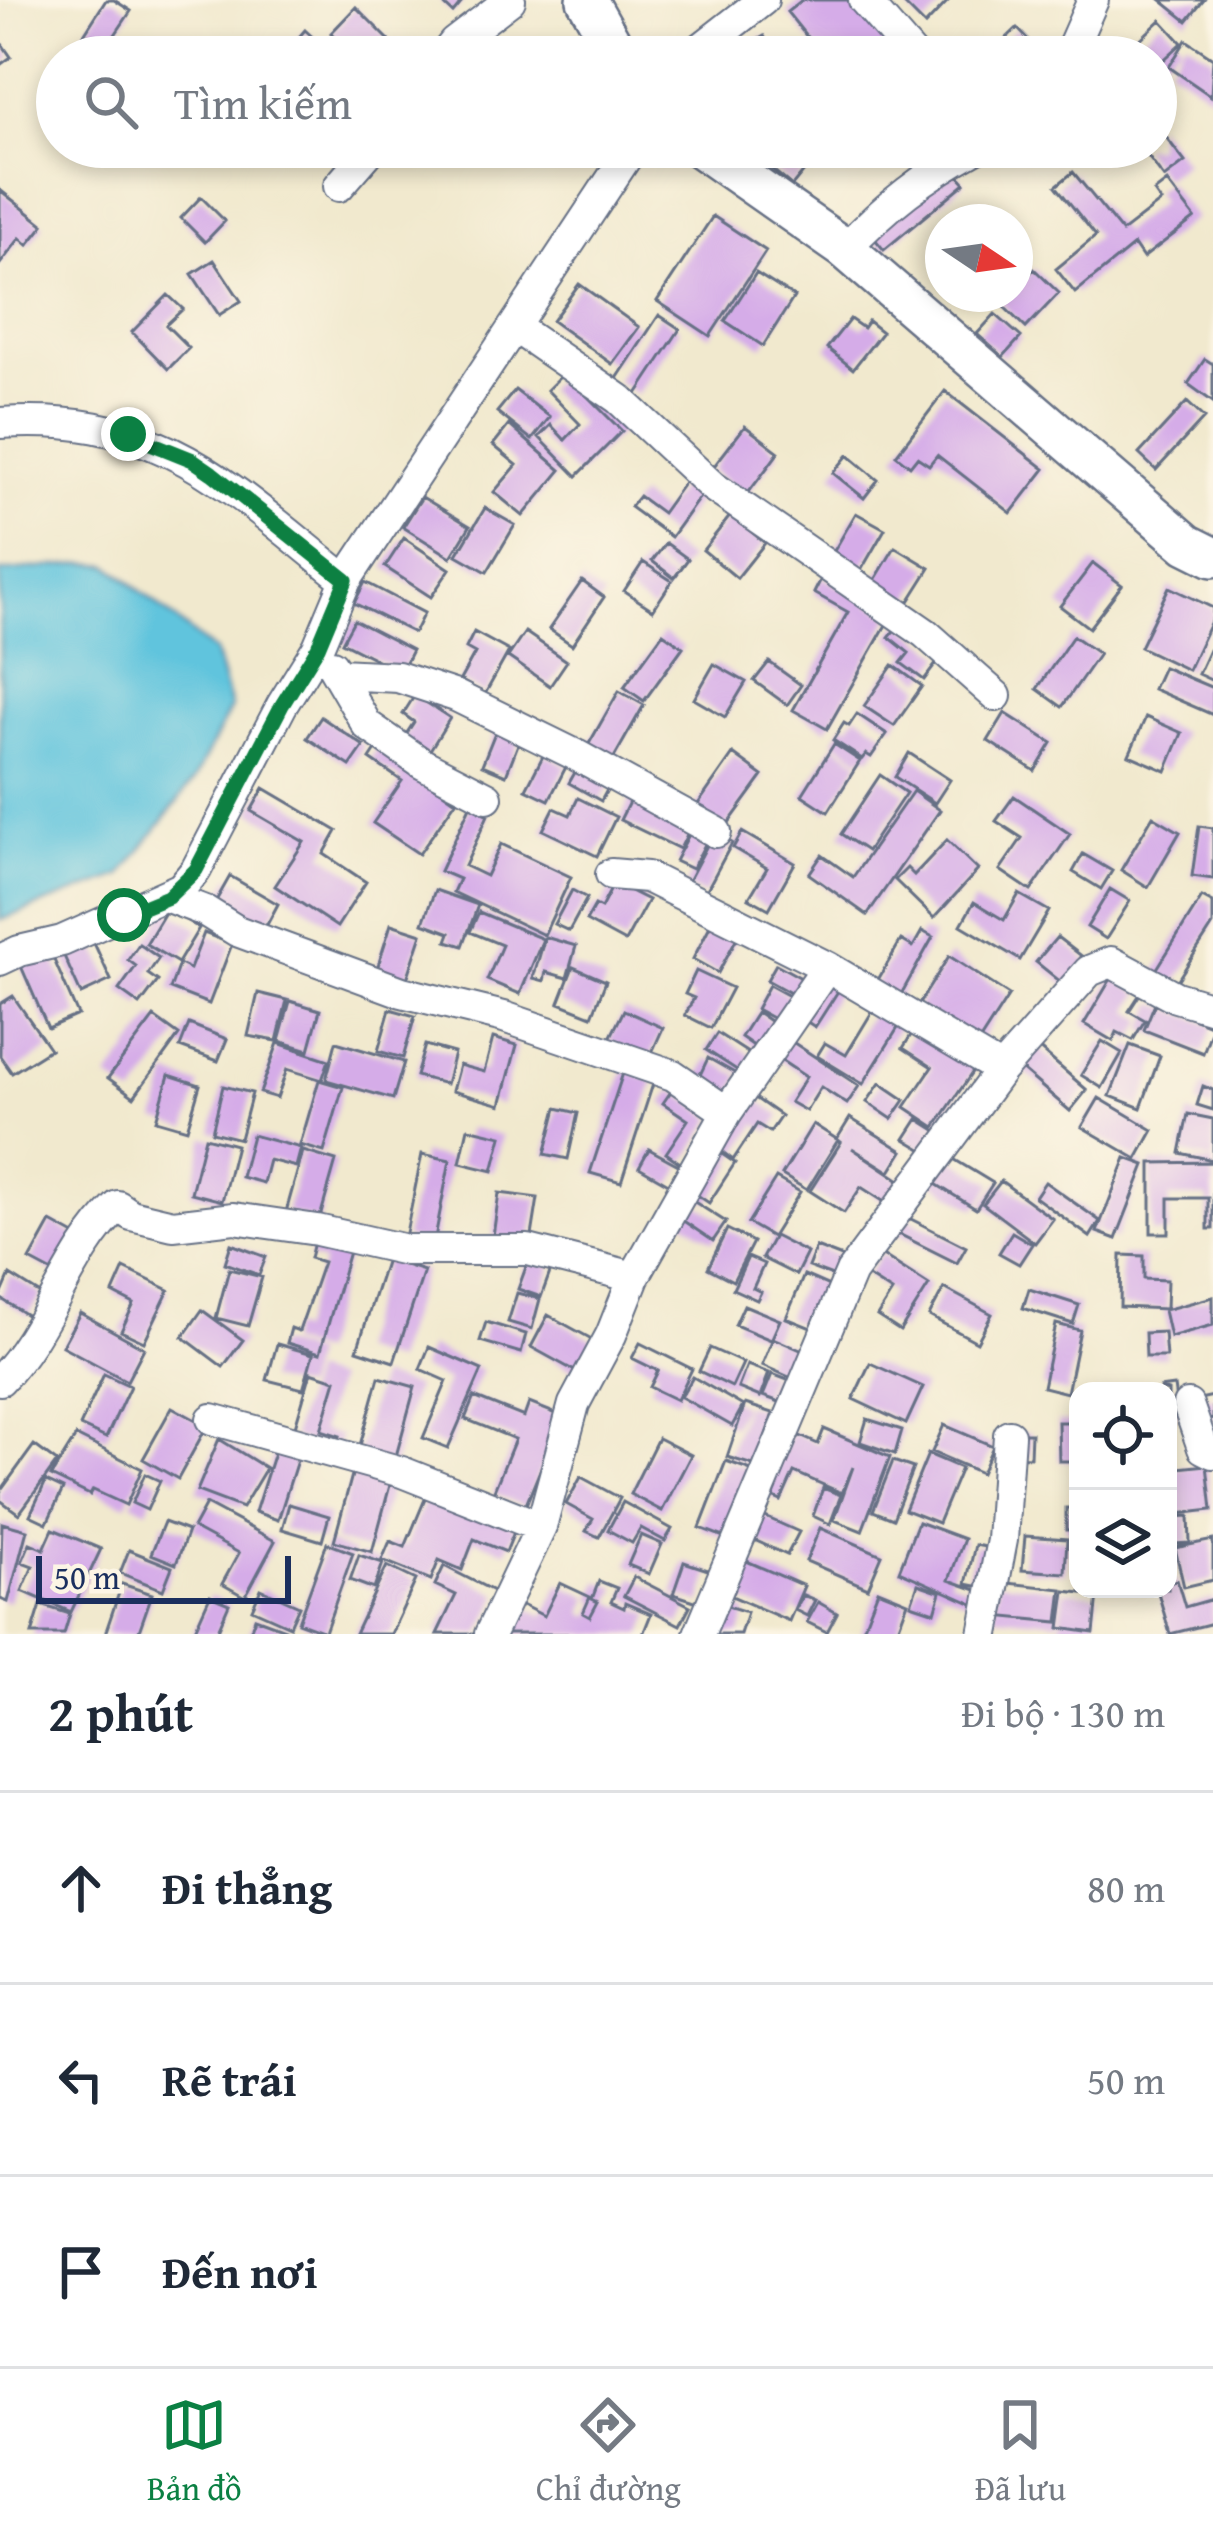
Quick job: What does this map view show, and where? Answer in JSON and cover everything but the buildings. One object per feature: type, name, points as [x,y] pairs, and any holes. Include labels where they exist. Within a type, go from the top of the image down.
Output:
[{"type":"street","points":[[463,36],[510,0]]},
{"type":"street","points":[[587,0],[607,36]]},
{"type":"street","points":[[717,36],[763,0]]},
{"type":"street","points":[[864,0],[896,36]]},
{"type":"street","points":[[1078,36],[1094,0]]},
{"type":"street","points":[[339,186],[355,168]]},
{"type":"street","points":[[0,960],[168,897],[196,870],[282,705],[318,647],[346,580],[619,168]]},
{"type":"street","points":[[729,168],[845,249],[1187,544],[1213,557]]},
{"type":"street","points":[[845,249],[874,217],[940,168]]},
{"type":"street","points":[[516,328],[619,398],[712,485],[925,633],[996,697]]},
{"type":"street","points":[[0,424],[86,424],[128,434],[193,460],[346,580]]},
{"type":"street","points":[[318,647],[367,725],[423,764],[487,797]]},
{"type":"street","points":[[339,674],[398,677],[456,695],[576,754],[716,832]]},
{"type":"street","points":[[611,874],[647,877],[827,967],[1001,1070]]},
{"type":"street","points":[[168,897],[206,911],[237,931],[402,992],[503,1017],[673,1075],[728,1112]]},
{"type":"street","points":[[699,1634],[851,1273],[1001,1070],[1089,971],[1111,962],[1176,997],[1213,1008]]},
{"type":"street","points":[[490,1634],[541,1527],[574,1404],[611,1335],[634,1277],[728,1112],[827,967]]},
{"type":"street","points":[[0,1380],[37,1328],[91,1233],[118,1206],[131,1215],[173,1225],[234,1218],[406,1250],[528,1250],[634,1277]]},
{"type":"street","points":[[1188,1405],[1203,1448],[1213,1453]]},
{"type":"street","points":[[212,1419],[402,1472],[541,1527]]},
{"type":"street","points":[[984,1634],[1003,1540],[1009,1435]]},
{"type":"water","points":[[109,565],[215,652],[231,707],[194,780],[121,876],[0,920],[0,572]]},
{"type":"route","points":[[124,915],[181,889],[196,870],[282,705],[318,647],[346,580],[193,460],[128,434]]}]
